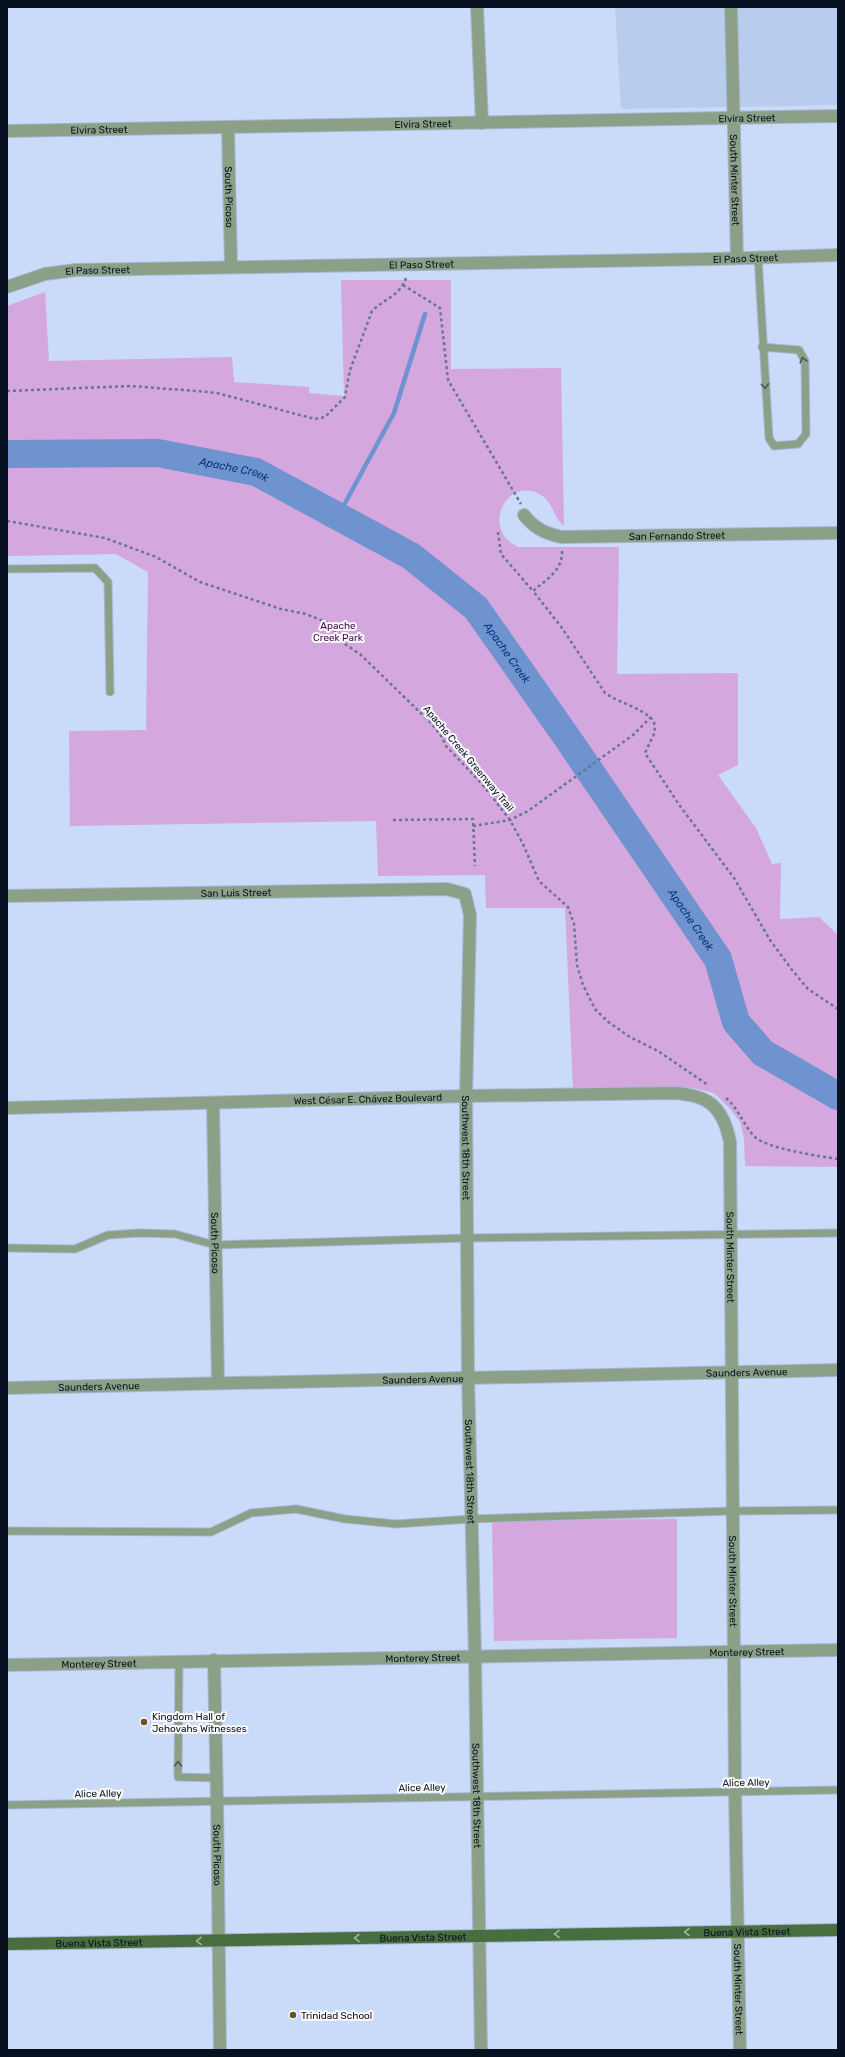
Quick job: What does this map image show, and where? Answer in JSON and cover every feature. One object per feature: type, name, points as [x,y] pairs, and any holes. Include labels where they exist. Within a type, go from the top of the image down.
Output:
[{"type":"main road","name":"Buena Vista Street","points":[[7,1944],[838,1930]]},
{"type":"street","points":[[477,7],[482,123]]},
{"type":"street","name":"South Minter Street","points":[[730,7],[737,258]]},
{"type":"street","name":"Elvira Street","points":[[7,130],[838,116]]},
{"type":"street","name":"South Picoso","points":[[228,127],[231,267]]},
{"type":"street","name":"El Paso Street","points":[[7,287],[45,274],[76,270],[838,255]]},
{"type":"street","name":"San Fernando Street","points":[[524,515],[532,526],[543,532],[561,537],[838,533]]},
{"type":"street","name":"San Luis Street","points":[[7,896],[447,889],[465,894]]},
{"type":"street","name":"Southwest 18th Street","points":[[465,894],[470,915],[466,1096],[468,1377],[475,1656],[481,2050]]},
{"type":"street","name":"West César E. Chávez Boulevard","points":[[7,1108],[466,1096],[680,1093],[701,1097],[711,1103],[721,1114]]},
{"type":"street","name":"South Picoso","points":[[212,1103],[218,1383]]},
{"type":"street","name":"South Minter Street","points":[[721,1114],[727,1127],[730,1142],[730,1372],[740,2050]]},
{"type":"street","name":"Saunders Avenue","points":[[7,1388],[838,1370]]},
{"type":"street","name":"Monterey Street","points":[[7,1665],[214,1660],[838,1650]]},
{"type":"street","name":"South Picoso","points":[[214,1660],[220,1940],[220,2050]]},
{"type":"lane","points":[[758,257],[762,348],[769,438],[774,446],[798,444],[806,434],[805,361],[799,350],[762,348]]},
{"type":"lane","points":[[7,569],[95,568],[108,582],[110,692]]},
{"type":"lane","points":[[7,1248],[74,1249],[108,1235],[139,1233],[175,1234],[215,1244],[467,1238],[838,1233]]},
{"type":"lane","points":[[7,1530],[211,1532],[251,1513],[296,1509],[345,1518],[396,1524],[471,1519],[732,1511],[838,1510]]},
{"type":"lane","points":[[179,1661],[178,1777],[217,1778]]},
{"type":"lane","name":"Alice Alley","points":[[7,1805],[217,1800],[838,1790]]},
{"type":"path","points":[[7,390],[148,386],[196,390],[217,393],[282,410],[306,419],[315,420],[325,417],[345,397],[350,370],[372,311],[379,304],[399,292],[411,264]]},
{"type":"path","points":[[403,285],[440,308],[448,380],[521,501],[524,515]]},
{"type":"path","name":"Apache Creek Greenway Trail","points":[[7,521],[72,534],[105,538],[156,557],[200,582],[282,609],[306,614],[328,623],[345,644],[362,656],[431,724],[451,751],[482,784],[510,820],[523,844],[539,881],[568,908],[574,924],[577,965],[583,985],[595,1009],[607,1021],[630,1037],[658,1051],[700,1081],[710,1086]]},
{"type":"path","points":[[498,532],[501,554],[562,628],[606,693],[651,717],[654,721],[654,732],[645,754],[680,806],[734,878],[770,940],[792,970],[808,989],[838,1009]]},
{"type":"path","points":[[533,591],[553,575],[561,564],[562,550]]},
{"type":"path","points":[[473,826],[510,820],[528,811],[633,735],[651,717]]},
{"type":"path","points":[[393,820],[473,819],[475,866]]},
{"type":"path","points":[[720,1093],[735,1106],[745,1126],[757,1139],[804,1154],[838,1159]]},
{"type":"shaded area","points":[[615,7],[838,7],[838,105],[621,109]]},
{"type":"green space","name":"Apache Creek Park","points":[[341,280],[451,280],[451,369],[561,368],[564,526],[545,498],[529,491],[518,492],[509,498],[502,506],[499,517],[500,528],[506,538],[518,547],[619,547],[617,674],[738,673],[738,765],[718,775],[756,828],[772,864],[781,863],[780,919],[819,917],[838,935],[838,1167],[745,1166],[744,1138],[740,1122],[731,1110],[714,1093],[693,1088],[573,1089],[565,908],[486,908],[485,875],[378,876],[376,821],[70,826],[69,731],[146,730],[148,572],[116,554],[7,556],[7,306],[45,292],[49,361],[232,357],[234,382],[309,387],[309,393],[344,396]]},
{"type":"green space","points":[[677,1519],[677,1638],[494,1641],[492,1520]]},
{"type":"waterway","points":[[338,516],[394,413],[425,314]]},
{"type":"waterway","name":"Apache Creek","points":[[7,454],[158,453],[256,472],[411,556],[476,608],[568,739],[718,959],[736,1022],[763,1053],[838,1096]]},
{"type":"place","name":"Kingdom Hall of Jehovahs Witnesses","points":[[144,1722]]},
{"type":"place","name":"Trinidad School","points":[[293,2015]]}]
